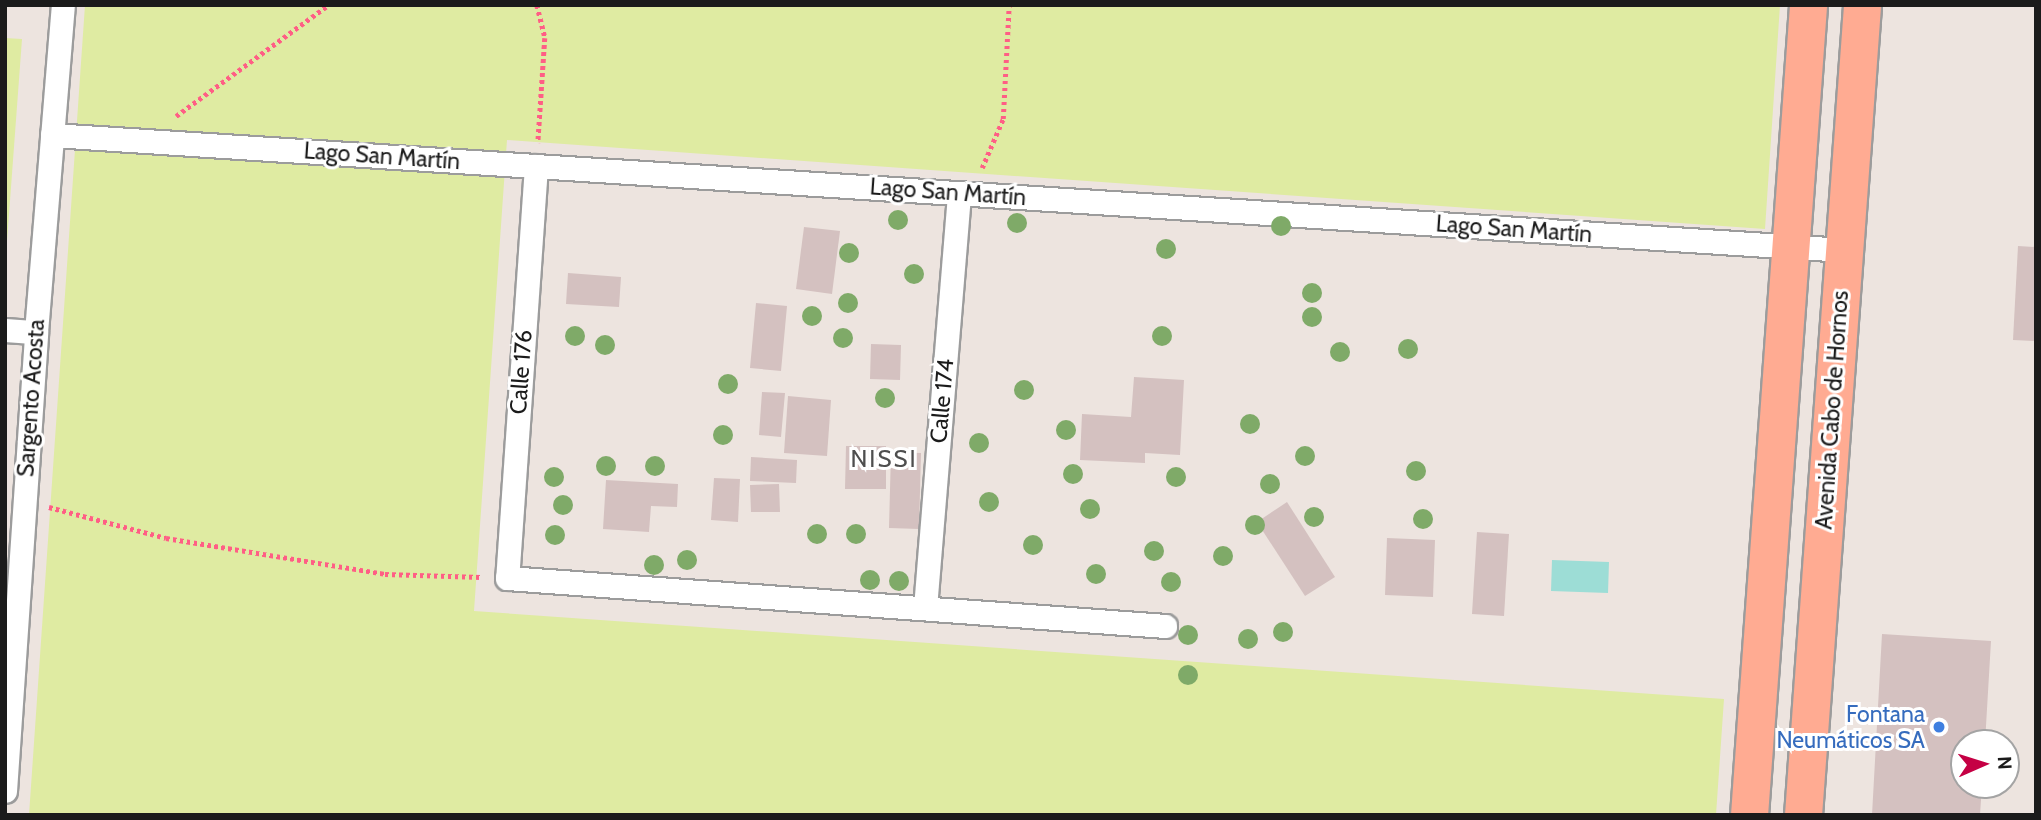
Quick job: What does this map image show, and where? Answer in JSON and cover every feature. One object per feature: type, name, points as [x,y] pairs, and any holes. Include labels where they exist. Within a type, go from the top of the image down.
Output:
[{"type":"main road","points":[[1749,815],[1808,5]]},
{"type":"main road","name":"Avenida Cabo de Hornos","points":[[1803,815],[1862,5]]},
{"type":"street","name":"Sargento Acosta","points":[[5,791],[36,332],[64,5]]},
{"type":"street","name":"Lago San Martín","points":[[52,135],[1844,250]]},
{"type":"street","name":"Calle 176","points":[[507,578],[536,166]]},
{"type":"street","name":"Calle 174","points":[[925,608],[965,194]]},
{"type":"street","points":[[5,330],[36,332]]},
{"type":"street","points":[[507,578],[1165,626]]},
{"type":"path","points":[[143,141],[328,5]]},
{"type":"path","points":[[536,166],[545,38],[537,5]]},
{"type":"path","points":[[965,194],[1003,119],[1009,5]]},
{"type":"path","points":[[24,500],[166,538],[384,574],[507,578]]},
{"type":"green space","points":[[85,5],[1780,5],[1765,229],[507,140],[474,611],[1724,699],[1716,815],[29,815]]},
{"type":"green space","points":[[5,38],[22,39],[5,268]]},
{"type":"water","points":[[1552,560],[1609,562],[1608,593],[1551,591]]},
{"type":"building","points":[[804,227],[840,231],[832,294],[796,289]]},
{"type":"building","points":[[2018,246],[2036,247],[2036,341],[2013,340]]},
{"type":"building","points":[[568,273],[621,277],[619,307],[566,304]]},
{"type":"building","points":[[756,303],[787,306],[781,371],[750,368]]},
{"type":"building","points":[[871,344],[901,345],[900,380],[870,379]]},
{"type":"building","points":[[1134,377],[1184,380],[1180,455],[1145,453],[1145,463],[1080,460],[1082,414],[1131,417]]},
{"type":"building","points":[[762,392],[785,393],[781,437],[759,435]]},
{"type":"building","points":[[788,396],[831,400],[827,456],[784,453]]},
{"type":"building","points":[[846,446],[886,446],[886,489],[845,489]]},
{"type":"building","points":[[891,452],[921,453],[919,529],[889,528]]},
{"type":"building","points":[[751,457],[797,460],[796,483],[750,481]]},
{"type":"building","points":[[714,478],[740,479],[738,522],[711,520]]},
{"type":"building","points":[[606,480],[678,484],[677,507],[651,506],[649,532],[603,529]]},
{"type":"building","points":[[779,484],[780,512],[751,512],[750,485]]},
{"type":"building","points":[[1287,502],[1335,577],[1305,596],[1257,522]]},
{"type":"building","points":[[1477,532],[1509,534],[1504,616],[1472,614]]},
{"type":"building","points":[[1387,538],[1435,540],[1433,597],[1385,595]]},
{"type":"building","points":[[1882,634],[1991,641],[1986,729],[1950,729],[1950,799],[1981,799],[1980,815],[1872,815]]},
{"type":"place","name":"Fontana Neumáticos SA","points":[[1939,727]]},
{"type":"district","name":"NISSI","points":[[884,459]]}]
